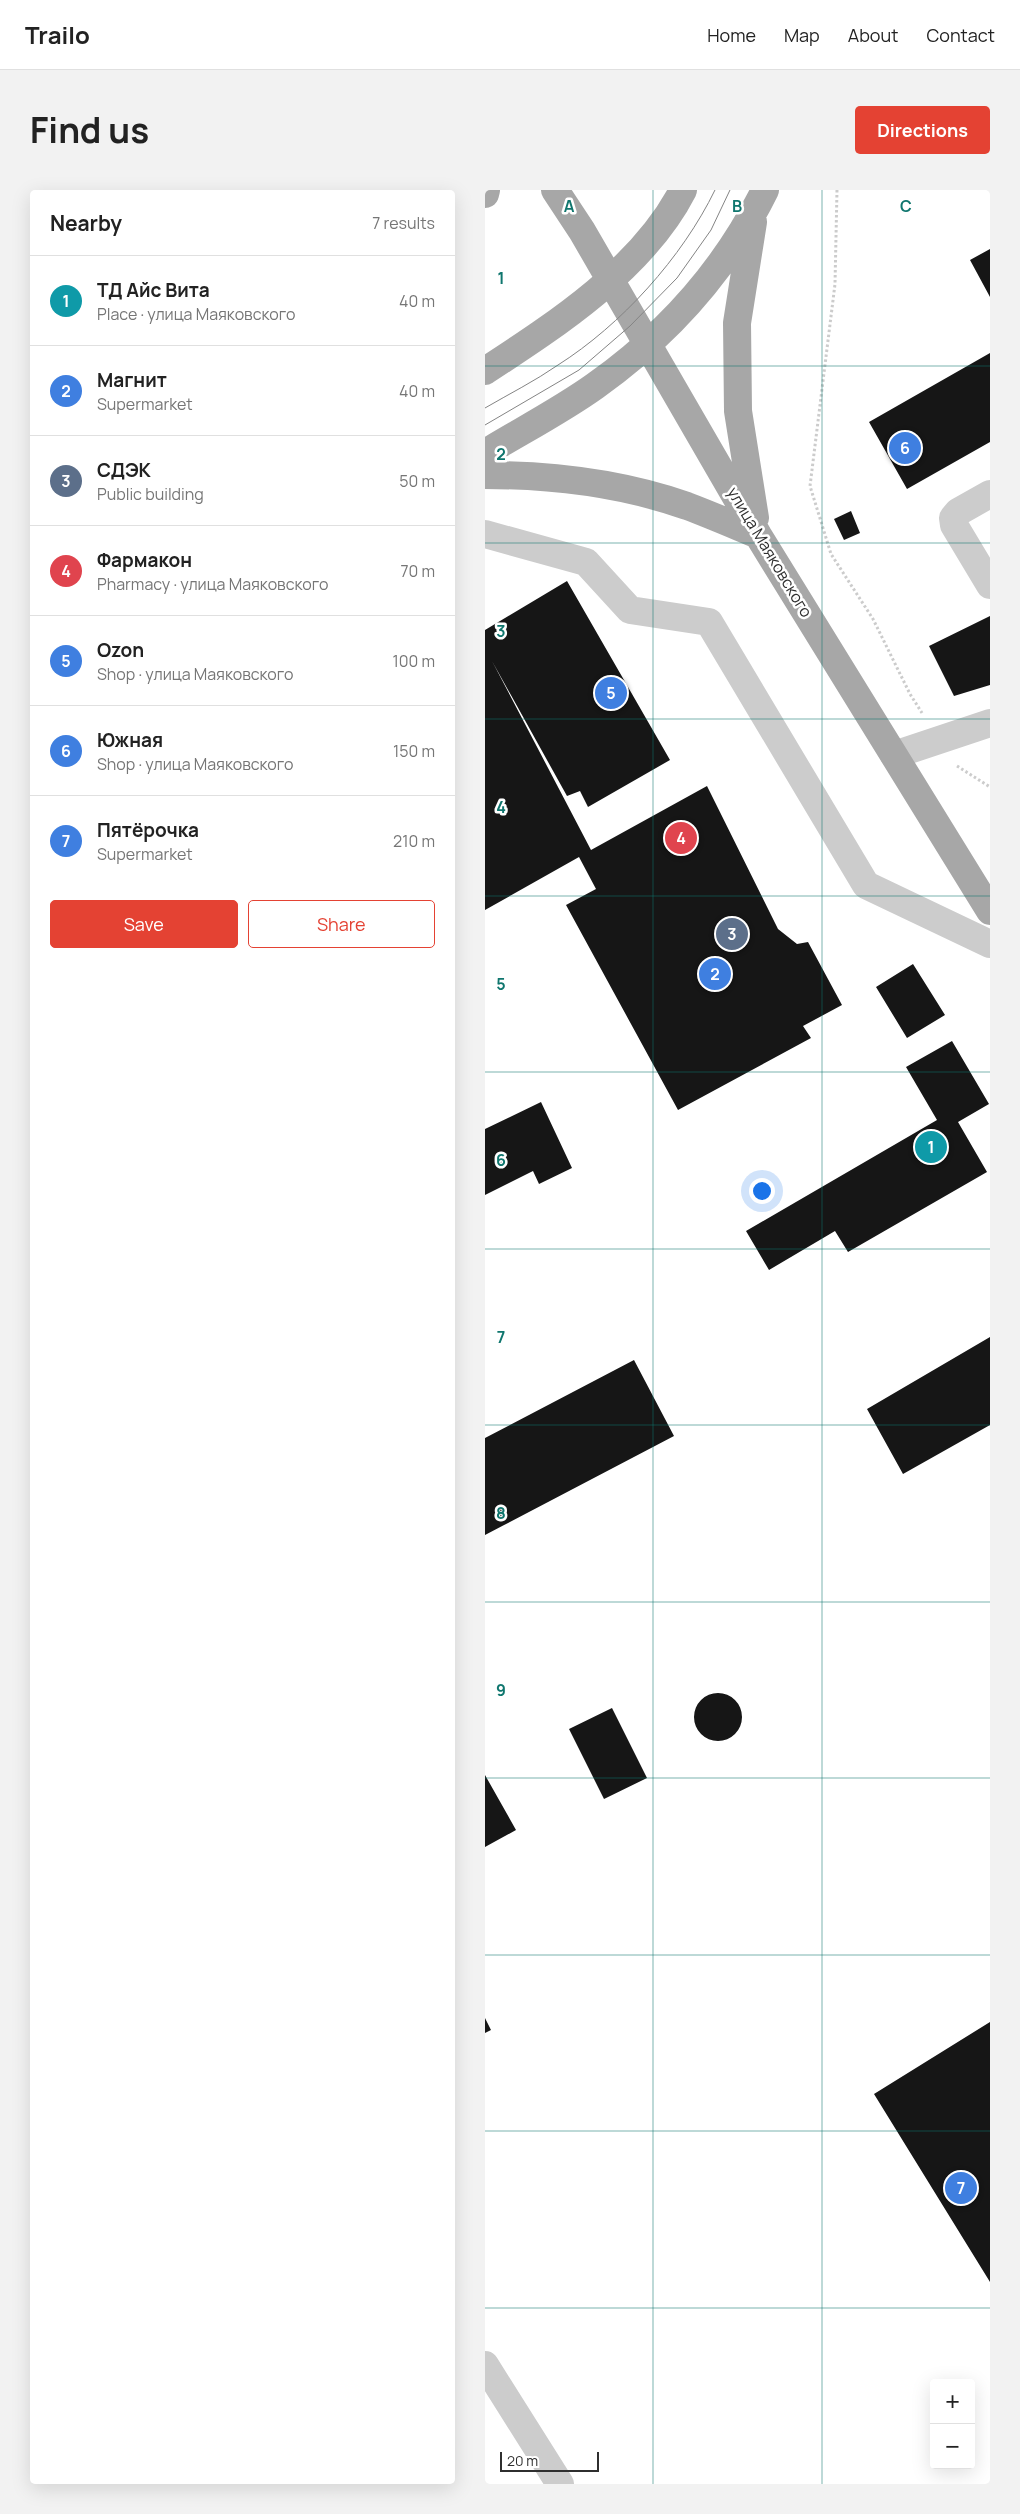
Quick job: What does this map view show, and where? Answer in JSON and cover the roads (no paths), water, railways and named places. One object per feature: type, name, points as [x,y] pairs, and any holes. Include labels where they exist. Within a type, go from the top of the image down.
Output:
[{"type":"main road","points":[[485,194],[486,190]]},
{"type":"main road","name":"улица Маяковского","points":[[555,190],[610,280],[758,535],[989,908]]},
{"type":"main road","points":[[485,371],[535,338],[610,280],[643,247],[672,212],[683,190]]},
{"type":"main road","points":[[485,453],[595,386],[683,311],[714,274],[760,200]]},
{"type":"main road","points":[[758,535],[738,411],[737,323],[760,200]]},
{"type":"main road","points":[[485,476],[520,475],[610,486],[686,506],[758,535]]},
{"type":"lane","points":[[990,494],[958,512],[953,518],[954,525],[990,585]]},
{"type":"lane","points":[[485,534],[586,562],[630,610],[709,622],[866,884],[990,944]]},
{"type":"lane","points":[[894,755],[990,723]]},
{"type":"lane","points":[[485,2365],[560,2484]]},
{"type":"tram line","points":[[485,408],[540,376],[581,349],[627,310],[667,265],[685,240],[715,190]]},
{"type":"tram line","points":[[485,425],[579,370],[630,326],[677,278],[711,230],[730,190]]},
{"type":"place","name":"Южная","points":[[905,448]]},
{"type":"place","name":"Ozon","points":[[611,693]]},
{"type":"place","name":"Фармакон","points":[[681,838]]},
{"type":"place","name":"СДЭК","points":[[732,934]]},
{"type":"place","name":"Магнит","points":[[715,974]]},
{"type":"place","name":"ТД Айс Вита","points":[[931,1147]]},
{"type":"place","name":"Пятёрочка","points":[[961,2188]]}]
